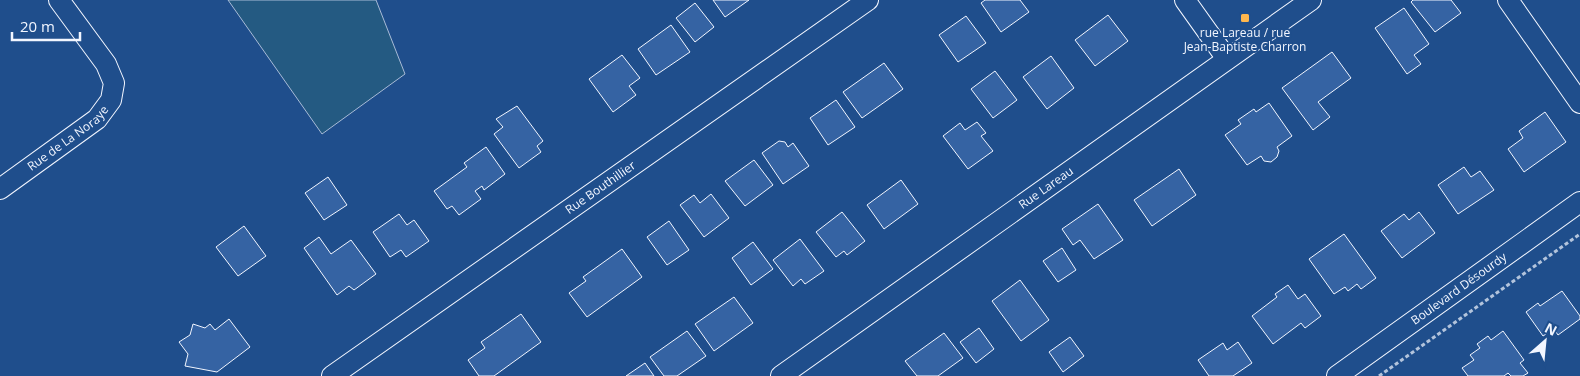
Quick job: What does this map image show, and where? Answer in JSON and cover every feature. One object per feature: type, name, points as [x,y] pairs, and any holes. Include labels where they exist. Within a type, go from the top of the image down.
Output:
[{"type":"street","name":"Rue de La Noraye","points":[[0,189],[98,120],[111,100],[114,83],[106,64],[59,0]]},
{"type":"street","name":"Rue Bouthillier","points":[[332,376],[868,0]]},
{"type":"street","points":[[1184,0],[1227,59]]},
{"type":"street","name":"Rue Lareau","points":[[781,376],[1311,0]]},
{"type":"street","points":[[1508,0],[1580,103]]},
{"type":"street","name":"Boulevard Désourdy","points":[[1337,376],[1580,202]]},
{"type":"path","points":[[1379,376],[1580,234]]},
{"type":"shaded area","points":[[228,0],[376,0],[405,74],[322,134]]},
{"type":"building","points":[[713,0],[749,0],[725,17]]},
{"type":"building","points":[[985,0],[1020,0],[1029,12],[1001,32],[981,3]]},
{"type":"building","points":[[1413,0],[1451,0],[1461,13],[1435,32],[1411,2]]},
{"type":"building","points":[[695,3],[714,27],[695,42],[676,18]]},
{"type":"building","points":[[1404,8],[1429,44],[1414,55],[1421,64],[1407,74],[1375,28]]},
{"type":"building","points":[[1108,15],[1128,41],[1095,66],[1075,40]]},
{"type":"building","points":[[966,16],[986,43],[958,62],[939,35]]},
{"type":"building","points":[[671,25],[690,52],[656,75],[638,49]]},
{"type":"building","points":[[1332,52],[1351,78],[1318,102],[1330,117],[1313,130],[1282,88]]},
{"type":"building","points":[[622,55],[640,78],[629,86],[636,95],[613,112],[589,79]]},
{"type":"building","points":[[1051,56],[1074,88],[1047,109],[1023,77]]},
{"type":"building","points":[[884,63],[903,89],[862,118],[843,92]]},
{"type":"building","points":[[995,71],[1017,100],[993,118],[971,89]]},
{"type":"building","points":[[836,100],[855,127],[828,145],[810,118]]},
{"type":"building","points":[[1269,103],[1292,136],[1277,147],[1279,151],[1277,157],[1271,162],[1264,161],[1261,156],[1247,165],[1225,135],[1241,124],[1238,120],[1254,109],[1256,112]]},
{"type":"building","points":[[517,106],[543,141],[537,146],[541,152],[519,168],[494,134],[503,127],[496,119]]},
{"type":"building","points":[[1545,112],[1566,142],[1524,172],[1508,149],[1523,138],[1519,131]]},
{"type":"building","points":[[977,122],[986,133],[981,136],[993,151],[968,169],[943,136],[960,123],[965,130]]},
{"type":"building","points":[[779,141],[785,142],[788,147],[793,143],[809,166],[783,184],[762,153]]},
{"type":"building","points":[[486,147],[505,174],[484,190],[482,186],[475,191],[481,199],[459,215],[452,206],[447,209],[434,191],[467,167],[464,163]]},
{"type":"building","points":[[754,160],[773,185],[745,206],[725,181]]},
{"type":"building","points":[[1464,167],[1471,177],[1480,171],[1494,190],[1458,214],[1438,185]]},
{"type":"building","points":[[1179,169],[1196,195],[1152,226],[1134,200]]},
{"type":"building","points":[[328,177],[347,205],[324,220],[305,193]]},
{"type":"building","points":[[901,180],[918,204],[884,229],[867,205]]},
{"type":"building","points":[[711,194],[729,218],[704,237],[680,205],[694,195],[700,203]]},
{"type":"building","points":[[1098,204],[1123,240],[1094,259],[1080,240],[1073,245],[1062,229]]},
{"type":"building","points":[[842,212],[865,241],[847,255],[844,251],[836,257],[816,232]]},
{"type":"building","points":[[1419,212],[1435,233],[1402,258],[1381,231],[1404,214],[1409,220]]},
{"type":"building","points":[[399,214],[407,225],[414,220],[429,241],[406,257],[401,250],[390,257],[373,232]]},
{"type":"building","points":[[669,221],[689,250],[667,265],[647,237]]},
{"type":"building","points":[[244,226],[266,256],[238,276],[216,247]]},
{"type":"building","points":[[1344,234],[1376,278],[1361,289],[1357,284],[1348,291],[1345,287],[1334,294],[1309,259]]},
{"type":"building","points":[[319,237],[331,254],[351,240],[376,274],[354,290],[349,286],[337,295],[304,248]]},
{"type":"building","points":[[800,239],[824,271],[805,284],[801,279],[793,286],[773,260]]},
{"type":"building","points":[[753,242],[773,269],[751,285],[732,258]]},
{"type":"building","points":[[1062,248],[1076,270],[1058,282],[1043,261]]},
{"type":"building","points":[[622,249],[642,277],[587,317],[569,293],[586,281],[583,277]]},
{"type":"building","points":[[1020,280],[1049,320],[1021,341],[992,301]]},
{"type":"building","points":[[1288,285],[1298,299],[1305,294],[1321,316],[1305,328],[1301,323],[1273,344],[1252,316],[1277,297],[1275,294]]},
{"type":"building","points":[[1562,291],[1580,316],[1580,319],[1558,335],[1554,329],[1543,336],[1526,312],[1538,303],[1540,306]]},
{"type":"building","points":[[734,297],[753,323],[714,351],[695,324]]},
{"type":"building","points":[[521,314],[541,342],[494,376],[479,376],[468,360],[485,348],[481,342]]},
{"type":"building","points":[[229,319],[250,347],[217,372],[185,366],[188,354],[179,342],[190,335],[193,324],[205,328],[210,324],[215,330]]},
{"type":"building","points":[[979,328],[994,349],[976,363],[960,342]]},
{"type":"building","points":[[687,331],[706,356],[677,376],[664,376],[650,357]]},
{"type":"building","points":[[1503,331],[1524,360],[1520,363],[1528,373],[1523,376],[1511,376],[1508,373],[1504,376],[1468,376],[1462,368],[1474,360],[1470,355],[1480,348],[1477,344],[1488,336],[1491,340]]},
{"type":"building","points":[[944,333],[963,358],[938,376],[917,376],[905,361]]},
{"type":"building","points":[[1070,337],[1084,356],[1063,372],[1049,352]]},
{"type":"building","points":[[1238,342],[1252,363],[1233,376],[1209,376],[1198,360],[1223,343],[1227,350]]},
{"type":"building","points":[[645,363],[654,376],[626,376]]},
{"type":"place","name":"rue Lareau / rue Jean-Baptiste Charron","points":[[1245,18]]}]
